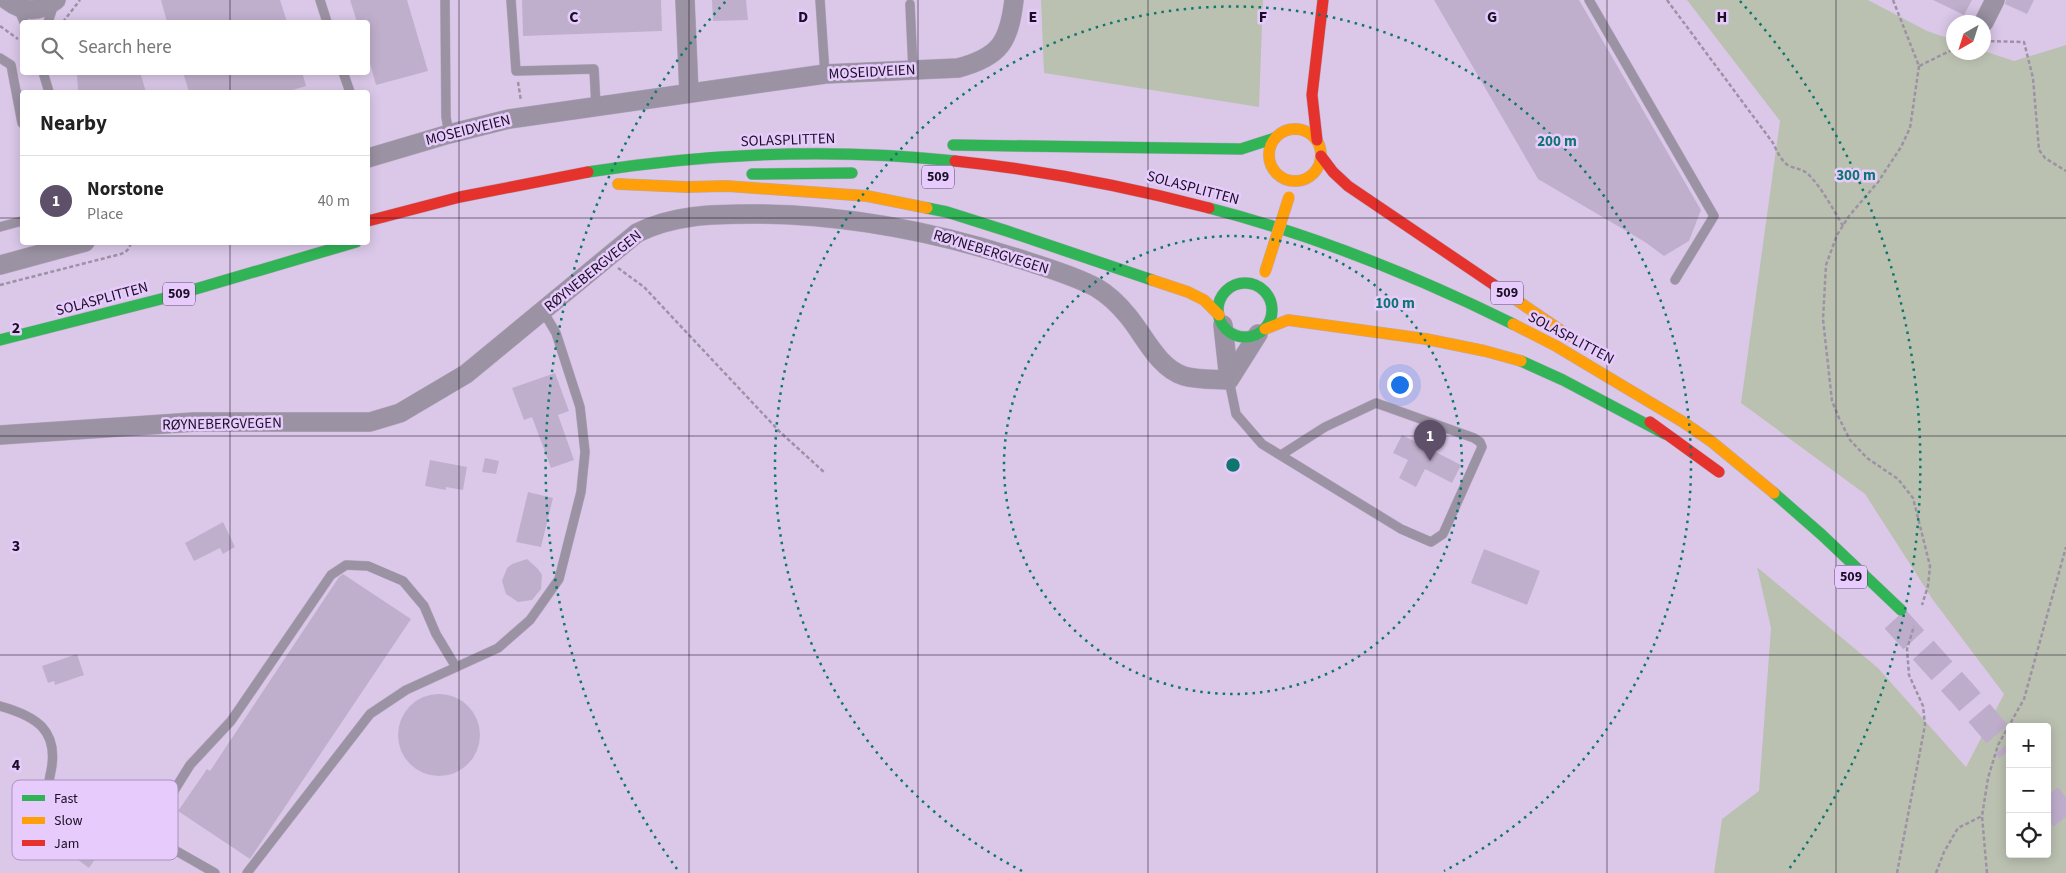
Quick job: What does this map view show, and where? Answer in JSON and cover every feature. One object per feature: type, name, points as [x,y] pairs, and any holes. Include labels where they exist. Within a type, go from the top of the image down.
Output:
[{"type":"main road","points":[[1300,103],[1304,94],[1314,28],[1323,1]]},
{"type":"main road","points":[[1317,140],[1304,130],[1290,125],[1275,138],[1270,148],[1269,161],[1278,181],[1300,180],[1315,172],[1321,156],[1317,140],[1312,95],[1323,1]]},
{"type":"main road","name":"509","points":[[941,145],[1241,148],[1275,138]]},
{"type":"main road","name":"509","points":[[801,153],[872,145],[902,145]]},
{"type":"main road","name":"SOLASPLITTEN","points":[[370,220],[470,194],[565,174],[688,160],[801,153],[871,154],[933,158],[1034,169],[1152,192],[1326,243],[1396,270],[1488,311],[1575,355],[1694,429],[1813,525],[1898,615],[1827,556]]},
{"type":"main road","name":"509","points":[[1321,156],[1348,186],[1577,341]]},
{"type":"main road","name":"509","points":[[860,173],[687,177],[613,184],[686,187],[727,186],[867,196],[947,212],[1188,292],[1204,300],[1221,320]]},
{"type":"main road","points":[[1265,292],[1265,272],[1289,197],[1300,180]]},
{"type":"main road","points":[[1269,212],[1262,239],[1282,245]]},
{"type":"main road","name":"SOLASPLITTEN","points":[[0,340],[165,298],[346,245]]},
{"type":"main road","points":[[1249,271],[1238,284],[1223,296],[1219,305],[1221,320],[1230,332],[1239,336],[1249,337],[1288,320],[1426,339],[1485,351],[1523,362],[1564,380],[1679,442]]},
{"type":"main road","points":[[1238,284],[1258,286],[1265,292],[1270,301],[1272,310],[1270,320],[1261,332]]},
{"type":"main road","name":"SOLASPLITTEN","points":[[1558,365],[1642,416],[1725,476]]},
{"type":"main road","name":"509","points":[[1624,373],[1694,429]]},
{"type":"street","points":[[685,0],[689,93]]},
{"type":"street","name":"MOSEIDVEIEN","points":[[370,154],[509,119],[596,106],[825,74],[958,68],[980,62],[997,50],[1008,34],[1014,0]]},
{"type":"street","points":[[1988,15],[1995,0]]},
{"type":"street","points":[[16,10],[37,10],[55,1]]},
{"type":"street","name":"RØYNEBERGVEGEN","points":[[0,436],[194,422],[370,422],[386,419],[400,413],[466,374],[637,233],[658,223],[683,217],[738,214],[799,215],[892,226],[975,245],[1083,281],[1103,292],[1117,304],[1168,368],[1185,377],[1229,380]]},
{"type":"street","points":[[0,265],[73,245]]},
{"type":"street","points":[[1221,320],[1229,380]]},
{"type":"street","points":[[1229,380],[1261,332]]},
{"type":"lane","points":[[320,0],[326,20]]},
{"type":"lane","points":[[445,0],[446,117],[449,134]]},
{"type":"lane","points":[[511,0],[516,71],[594,68],[596,106]]},
{"type":"lane","points":[[820,0],[825,74]]},
{"type":"lane","points":[[1589,0],[1714,216],[1675,280]]},
{"type":"lane","points":[[49,20],[55,1]]},
{"type":"lane","points":[[910,4],[913,70]]},
{"type":"lane","points":[[0,58],[11,65],[20,112]]},
{"type":"lane","points":[[44,75],[48,90]]},
{"type":"lane","points":[[344,75],[349,90]]},
{"type":"lane","points":[[0,227],[20,222]]},
{"type":"lane","points":[[247,873],[370,714],[406,690],[498,648],[530,620],[559,579],[581,492],[585,452],[580,407],[556,333],[543,311]]},
{"type":"lane","points":[[1229,380],[1236,414],[1262,444],[1401,529],[1431,542],[1443,534],[1482,447],[1480,442],[1474,438],[1376,403],[1325,427],[1281,455]]},
{"type":"lane","points":[[178,784],[190,765],[230,721],[331,575],[346,565],[368,566],[403,581],[424,606],[436,634],[456,667]]},
{"type":"lane","points":[[0,706],[30,716],[49,734],[54,750],[49,780]]},
{"type":"lane","points":[[178,853],[215,873]]},
{"type":"path","points":[[64,20],[80,0]]},
{"type":"path","points":[[1668,0],[1773,143],[1783,160],[1789,166],[1800,168],[1808,174],[1818,185],[1843,226]]},
{"type":"path","points":[[1893,0],[1919,66],[1910,128],[1901,147],[1878,182],[1837,235],[1826,265],[1823,319],[1832,401],[1850,440],[1867,458],[1898,479],[1913,498],[1930,566],[1928,586],[1920,608]]},
{"type":"path","points":[[0,26],[18,39]]},
{"type":"path","points":[[1991,41],[2024,42],[2033,78],[2039,150],[2045,158],[2066,171]]},
{"type":"path","points":[[1919,66],[1930,63],[1937,56],[1946,52]]},
{"type":"path","points":[[516,71],[522,108]]},
{"type":"path","points":[[0,284],[117,256],[125,253],[130,245]]},
{"type":"path","points":[[605,258],[644,287],[780,432],[824,473]]},
{"type":"path","points":[[1987,873],[1982,816],[1988,778],[1998,745],[2024,699],[2066,548]]},
{"type":"path","points":[[1897,873],[1925,725],[1923,706],[1908,675],[1907,649],[1915,624]]},
{"type":"path","points":[[1936,873],[1944,852],[1958,828],[1982,816]]},
{"type":"green space","points":[[1041,0],[1263,0],[1259,107],[1044,73]]},
{"type":"green space","points":[[1687,0],[1868,0],[1927,31],[1946,38],[1946,60],[1991,60],[1991,53],[2014,61],[2066,45],[2066,873],[1714,873],[1722,819],[1759,791],[1771,628],[1757,567],[1878,668],[1966,767],[2004,694],[1933,600],[1865,494],[1741,403],[1780,121]]},
{"type":"building","points":[[161,0],[280,0],[286,20],[166,20]]},
{"type":"building","points":[[350,0],[407,0],[428,71],[376,85],[370,63],[370,20],[356,20]]},
{"type":"building","points":[[522,0],[661,0],[662,31],[523,36]]},
{"type":"building","points":[[712,0],[746,0],[748,20],[713,21]]},
{"type":"building","points":[[1434,0],[1579,0],[1701,210],[1689,241],[1664,256],[1645,242],[1538,179]]},
{"type":"building","points":[[1933,0],[1972,0],[1964,15]]},
{"type":"building","points":[[2006,0],[2034,0],[2027,14],[2005,4]]},
{"type":"building","points":[[77,75],[141,75],[145,90],[78,90]]},
{"type":"building","points":[[184,75],[303,75],[306,86],[293,90],[188,90]]},
{"type":"building","points":[[555,373],[569,411],[558,415],[574,460],[551,468],[532,417],[524,420],[512,388]]},
{"type":"building","points":[[1402,435],[1461,465],[1452,483],[1425,469],[1416,487],[1399,478],[1408,460],[1393,453]]},
{"type":"building","points":[[485,458],[499,461],[496,474],[482,472]]},
{"type":"building","points":[[430,460],[467,467],[463,490],[446,487],[446,490],[425,486]]},
{"type":"building","points":[[528,492],[553,498],[541,547],[516,542]]},
{"type":"building","points":[[223,522],[235,547],[223,554],[220,548],[194,561],[185,543]]},
{"type":"building","points":[[1484,549],[1540,571],[1527,605],[1471,583]]},
{"type":"building","points":[[527,559],[542,575],[541,589],[532,600],[518,602],[506,594],[502,581],[507,568],[512,564]]},
{"type":"building","points":[[343,574],[411,619],[250,859],[178,811],[207,769],[210,771],[339,577]]},
{"type":"building","points":[[77,654],[84,675],[55,685],[54,681],[48,683],[42,666]]},
{"type":"building","points":[[439,694],[455,697],[468,706],[477,719],[480,735],[477,751],[468,764],[455,773],[439,776],[423,773],[410,764],[401,751],[398,735],[401,719],[410,706],[423,697]]},
{"type":"building","points":[[78,860],[94,860],[89,868]]},
{"type":"tunnel","points":[[1895,619],[2006,744]]},
{"type":"tunnel","points":[[2051,801],[2066,820]]},
{"type":"traffic: fast","points":[[953,145],[1241,149],[1275,138]]},
{"type":"traffic: fast","points":[[588,172],[679,160],[771,155],[863,155],[955,161]]},
{"type":"traffic: fast","points":[[752,174],[852,173]]},
{"type":"traffic: fast","points":[[927,208],[947,212],[1007,231],[1152,280]]},
{"type":"traffic: fast","points":[[1209,208],[1287,231],[1364,258],[1439,289],[1513,324]]},
{"type":"traffic: fast","points":[[0,340],[165,298],[346,245]]},
{"type":"traffic: fast","points":[[1245,283],[1255,285],[1264,291],[1270,300],[1272,310],[1270,320],[1264,329],[1255,335],[1245,337],[1235,335],[1226,329],[1220,320],[1218,310],[1220,300],[1226,291],[1235,285],[1245,283]]},
{"type":"traffic: fast","points":[[1521,361],[1563,380],[1665,434]]},
{"type":"traffic: fast","points":[[1774,493],[1822,535],[1901,610]]},
{"type":"traffic: slow","points":[[1290,129],[1300,129],[1310,133],[1317,140],[1321,155],[1317,170],[1310,177],[1300,181],[1290,181],[1280,177],[1273,170],[1269,160],[1269,150],[1273,140],[1280,133],[1290,129]]},
{"type":"traffic: slow","points":[[618,184],[686,187],[727,186],[867,196],[927,208]]},
{"type":"traffic: slow","points":[[1265,272],[1289,197]]},
{"type":"traffic: slow","points":[[1152,280],[1188,292],[1204,300],[1219,315]]},
{"type":"traffic: slow","points":[[1506,293],[1569,336]]},
{"type":"traffic: slow","points":[[1265,329],[1288,320],[1426,339],[1485,351],[1521,361]]},
{"type":"traffic: slow","points":[[1513,324],[1556,346],[1683,422],[1712,442],[1774,493]]},
{"type":"traffic: jam","points":[[1317,140],[1312,95],[1323,0]]},
{"type":"traffic: jam","points":[[1321,156],[1333,172],[1348,186],[1506,293]]},
{"type":"traffic: jam","points":[[955,161],[1083,180],[1209,208]]},
{"type":"traffic: jam","points":[[370,220],[460,197],[588,172]]},
{"type":"traffic: jam","points":[[1650,422],[1719,472]]},
{"type":"place","name":"Norstone","points":[[1430,461]]}]
